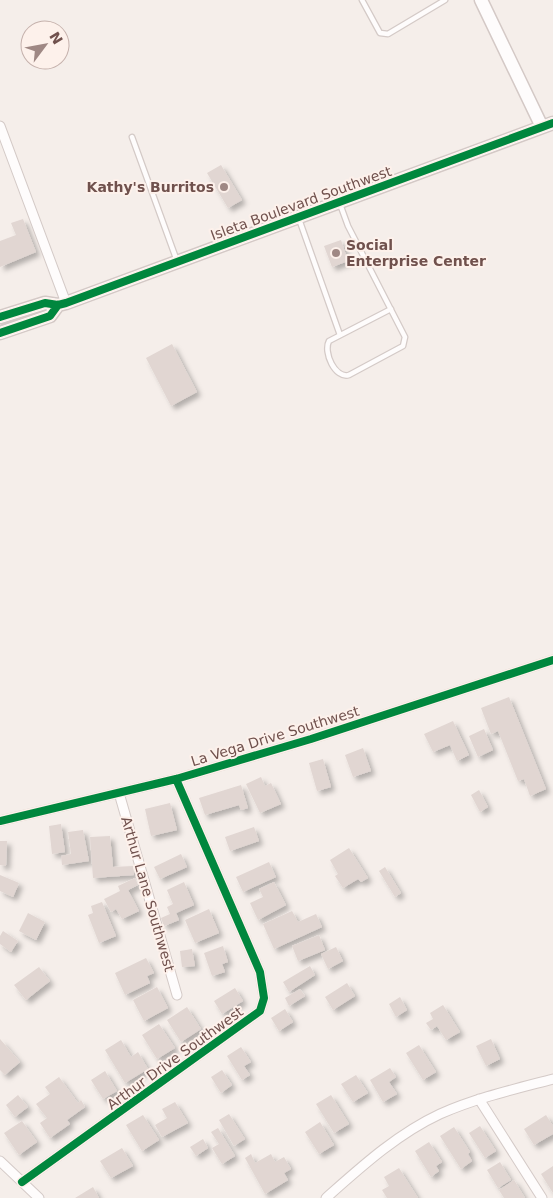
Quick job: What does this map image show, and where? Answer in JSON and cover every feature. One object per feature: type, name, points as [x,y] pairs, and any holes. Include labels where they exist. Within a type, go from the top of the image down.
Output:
[{"type":"main road","points":[[481,0],[547,125]]},
{"type":"main road","name":"Isleta Boulevard Southwest","points":[[0,317],[45,303],[62,304],[547,125]]},
{"type":"main road","name":"Isleta Boulevard Southwest","points":[[0,333],[50,316],[62,304]]},
{"type":"street","points":[[0,126],[62,304]]},
{"type":"street","name":"La Vega Drive Southwest","points":[[0,822],[176,779],[338,730],[553,660]]},
{"type":"street","name":"Arthur Drive Southwest","points":[[22,1182],[260,1012],[264,998],[260,972],[176,779]]},
{"type":"street","name":"Arthur Lane Southwest","points":[[119,794],[177,995]]},
{"type":"street","points":[[326,1198],[371,1158],[438,1115],[479,1099],[553,1079]]},
{"type":"street","points":[[479,1099],[542,1198]]},
{"type":"street","points":[[0,1160],[39,1198]]},
{"type":"lane","points":[[362,0],[380,33],[388,34],[444,0]]},
{"type":"lane","points":[[132,137],[178,262]]},
{"type":"lane","points":[[340,202],[348,226],[391,309],[405,337],[403,346],[344,376],[338,374],[328,352],[330,341],[340,334],[391,309]]},
{"type":"lane","points":[[298,218],[340,334]]},
{"type":"building","name":"Kathy's Burritos","points":[[221,165],[242,200],[228,208],[207,173]]},
{"type":"building","points":[[23,219],[36,252],[0,267],[0,241],[16,235],[11,223]]},
{"type":"building","name":"Social Enterprise Center","points":[[341,240],[348,261],[332,267],[324,246]]},
{"type":"building","points":[[172,344],[197,392],[171,406],[146,358]]},
{"type":"building","points":[[509,697],[546,789],[530,796],[524,779],[518,781],[498,731],[491,734],[481,708]]},
{"type":"building","points":[[453,721],[469,755],[457,761],[450,745],[433,752],[424,734]]},
{"type":"building","points":[[484,729],[493,750],[478,757],[469,736]]},
{"type":"building","points":[[363,748],[371,771],[353,777],[345,755]]},
{"type":"building","points":[[323,759],[331,787],[317,791],[309,763]]},
{"type":"building","points":[[261,777],[265,786],[271,783],[281,804],[260,813],[246,784]]},
{"type":"building","points":[[241,785],[248,808],[241,810],[239,805],[205,815],[199,798]]},
{"type":"building","points":[[479,790],[488,807],[480,812],[471,795]]},
{"type":"building","points":[[170,803],[177,830],[151,836],[145,809]]},
{"type":"building","points":[[61,824],[65,852],[52,854],[49,826]]},
{"type":"building","points":[[254,827],[259,841],[230,851],[225,837]]},
{"type":"building","points":[[83,830],[89,861],[62,865],[61,856],[71,854],[68,832]]},
{"type":"building","points":[[110,836],[113,867],[133,866],[134,875],[93,878],[90,837]]},
{"type":"building","points":[[0,841],[7,841],[6,866],[0,865]]},
{"type":"building","points":[[349,848],[368,878],[361,882],[358,879],[343,888],[335,876],[338,874],[330,860]]},
{"type":"building","points":[[181,854],[187,867],[160,879],[154,867]]},
{"type":"building","points":[[269,862],[276,877],[243,892],[236,877]]},
{"type":"building","points":[[385,867],[401,893],[395,897],[379,871]]},
{"type":"building","points":[[0,875],[19,883],[13,897],[0,891]]},
{"type":"building","points":[[135,878],[138,885],[128,890],[139,911],[122,919],[116,909],[111,912],[104,899],[120,891],[118,886]]},
{"type":"building","points":[[184,882],[194,905],[176,913],[179,920],[164,926],[161,918],[170,914],[167,907],[173,904],[167,890]]},
{"type":"building","points":[[274,882],[286,905],[258,920],[250,903],[263,897],[259,889]]},
{"type":"building","points":[[102,902],[116,936],[99,943],[88,915],[93,913],[91,906]]},
{"type":"building","points":[[209,909],[219,933],[195,943],[185,920]]},
{"type":"building","points":[[292,911],[298,922],[316,914],[322,927],[274,949],[263,924]]},
{"type":"building","points":[[28,913],[45,922],[36,940],[19,931]]},
{"type":"building","points":[[3,931],[18,941],[11,952],[0,944],[0,936]]},
{"type":"building","points":[[319,935],[325,950],[298,961],[292,946]]},
{"type":"building","points":[[223,946],[228,962],[222,964],[225,972],[212,976],[204,953]]},
{"type":"building","points":[[336,947],[343,961],[328,969],[321,954]]},
{"type":"building","points":[[192,949],[195,966],[182,967],[180,951]]},
{"type":"building","points":[[146,958],[154,973],[147,976],[150,983],[125,995],[115,973]]},
{"type":"building","points":[[310,966],[315,975],[289,992],[283,982]]},
{"type":"building","points":[[39,967],[50,981],[26,1000],[14,985]]},
{"type":"building","points":[[347,983],[355,996],[333,1010],[325,997]]},
{"type":"building","points":[[157,987],[168,1008],[144,1021],[133,1000]]},
{"type":"building","points":[[235,988],[243,1001],[222,1014],[214,1001]]},
{"type":"building","points":[[300,989],[305,996],[289,1006],[285,998]]},
{"type":"building","points":[[400,997],[407,1010],[396,1017],[389,1004]]},
{"type":"building","points":[[443,1005],[460,1032],[446,1040],[437,1026],[431,1030],[426,1023],[433,1019],[430,1013]]},
{"type":"building","points":[[187,1007],[201,1029],[181,1042],[167,1020]]},
{"type":"building","points":[[285,1009],[293,1022],[279,1031],[271,1018]]},
{"type":"building","points":[[159,1024],[175,1048],[157,1059],[142,1035]]},
{"type":"building","points":[[0,1039],[20,1062],[5,1075],[0,1070]]},
{"type":"building","points":[[491,1039],[500,1059],[486,1066],[476,1046]]},
{"type":"building","points":[[121,1040],[131,1057],[138,1052],[148,1069],[125,1083],[105,1050]]},
{"type":"building","points":[[419,1045],[436,1072],[423,1080],[406,1053]]},
{"type":"building","points":[[241,1047],[251,1062],[244,1066],[250,1075],[242,1080],[227,1056]]},
{"type":"building","points":[[390,1068],[396,1077],[389,1082],[397,1094],[383,1102],[370,1080]]},
{"type":"building","points":[[222,1070],[232,1085],[221,1093],[211,1077]]},
{"type":"building","points":[[105,1071],[117,1091],[103,1099],[91,1080]]},
{"type":"building","points":[[356,1075],[368,1093],[353,1102],[341,1084]]},
{"type":"building","points":[[59,1077],[78,1103],[81,1100],[85,1107],[67,1120],[70,1124],[50,1138],[40,1123],[47,1118],[36,1104],[50,1094],[45,1087]]},
{"type":"building","points":[[18,1095],[28,1107],[15,1117],[6,1105]]},
{"type":"building","points":[[331,1095],[349,1124],[334,1133],[316,1104]]},
{"type":"building","points":[[175,1102],[188,1123],[162,1137],[155,1125],[167,1118],[162,1109]]},
{"type":"building","points":[[229,1114],[245,1139],[234,1146],[219,1120]]},
{"type":"building","points":[[143,1115],[159,1140],[142,1151],[126,1125]]},
{"type":"building","points":[[546,1115],[553,1126],[553,1134],[534,1145],[524,1129]]},
{"type":"building","points":[[22,1121],[37,1142],[19,1155],[4,1133]]},
{"type":"building","points":[[320,1122],[334,1145],[319,1154],[305,1132]]},
{"type":"building","points":[[480,1126],[496,1151],[485,1158],[469,1133]]},
{"type":"building","points":[[454,1127],[470,1152],[468,1154],[472,1161],[461,1169],[440,1136]]},
{"type":"building","points":[[218,1128],[235,1156],[222,1164],[212,1148],[219,1144],[211,1132]]},
{"type":"building","points":[[203,1139],[208,1148],[196,1156],[190,1147]]},
{"type":"building","points":[[429,1142],[442,1162],[436,1166],[439,1171],[431,1177],[415,1151]]},
{"type":"building","points":[[122,1148],[133,1166],[111,1178],[100,1161]]},
{"type":"building","points":[[251,1154],[255,1163],[271,1154],[275,1162],[284,1157],[291,1169],[284,1173],[288,1180],[265,1194],[245,1158]]},
{"type":"building","points":[[500,1162],[511,1180],[498,1188],[487,1170]]},
{"type":"building","points":[[553,1166],[553,1193],[541,1174]]},
{"type":"building","points":[[399,1168],[418,1198],[387,1198],[382,1190],[389,1186],[384,1177]]},
{"type":"building","points":[[514,1180],[525,1198],[504,1198],[499,1190]]},
{"type":"building","points":[[93,1187],[99,1198],[75,1198]]},
{"type":"cycle path","points":[[0,317],[45,303],[58,305],[66,303],[553,123]]},
{"type":"cycle path","points":[[0,333],[50,316],[58,305]]},
{"type":"cycle path","points":[[0,821],[176,779],[311,739],[553,660]]},
{"type":"cycle path","points":[[22,1182],[260,1011],[264,998],[260,972],[176,779]]},
{"type":"place","name":"Kathy's Burritos","points":[[224,187]]},
{"type":"place","name":"Social Enterprise Center","points":[[336,253]]}]
